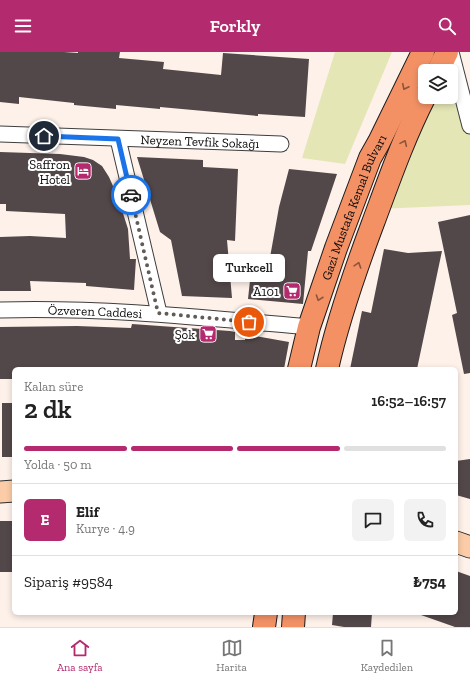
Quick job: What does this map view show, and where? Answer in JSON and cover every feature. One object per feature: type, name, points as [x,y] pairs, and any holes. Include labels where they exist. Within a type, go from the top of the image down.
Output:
[{"type":"main road","name":"Gazi Mustafa Kemal Bulvarı","points":[[299,367],[309,327],[336,248],[370,158],[423,52]]},
{"type":"main road","points":[[441,64],[447,52]]},
{"type":"main road","name":"Gazi Mustafa Kemal Bulvarı","points":[[327,367],[335,334],[362,251],[394,164],[421,104]]},
{"type":"main road","points":[[0,492],[12,491]]},
{"type":"main road","points":[[458,543],[470,547]]},
{"type":"main road","points":[[264,627],[266,615]]},
{"type":"main road","points":[[293,627],[294,615]]},
{"type":"street","points":[[450,52],[470,126]]},
{"type":"street","name":"Neyzen Tevfik Sokağı","points":[[0,134],[280,144]]},
{"type":"street","points":[[118,139],[158,313]]},
{"type":"street","name":"Özveren Caddesi","points":[[0,310],[158,313],[309,327]]},
{"type":"green space","points":[[335,52],[392,52],[345,164],[302,158]]},
{"type":"green space","points":[[458,87],[470,126],[470,205],[378,209],[422,104],[458,104]]},
{"type":"building","points":[[0,52],[120,52],[119,58],[164,62],[163,69],[221,75],[223,53],[309,59],[305,117],[258,114],[258,116],[160,107],[160,109],[116,105],[116,109],[19,97],[19,104],[0,102]]},
{"type":"building","points":[[0,152],[60,154],[84,157],[93,160],[102,166],[113,186],[117,207],[121,207],[128,229],[130,259],[136,259],[134,290],[86,286],[86,283],[30,281],[31,291],[0,291],[0,237],[30,236],[66,238],[65,214],[6,211],[6,204],[0,204]]},
{"type":"building","points":[[137,157],[203,160],[203,167],[238,169],[235,241],[227,240],[232,298],[182,296],[171,240],[160,232]]},
{"type":"building","points":[[289,169],[337,174],[311,251],[308,251],[303,304],[248,299],[252,262],[269,263],[279,207]]},
{"type":"building","points":[[470,215],[470,373],[464,374],[452,315],[457,313],[438,222]]},
{"type":"building","points":[[384,249],[408,253],[442,251],[417,367],[350,367],[362,311],[371,313]]},
{"type":"building","points":[[132,324],[230,331],[235,332],[235,340],[245,340],[245,334],[289,342],[284,367],[12,367],[12,379],[0,379],[0,327],[77,326],[131,328]]},
{"type":"building","points":[[2,403],[12,403],[12,457],[2,457]]},
{"type":"building","points":[[470,459],[470,499],[458,496],[458,461]]},
{"type":"building","points":[[0,521],[12,521],[12,572],[0,572]]},
{"type":"building","points":[[458,572],[470,576],[470,627],[455,627],[421,615],[458,615]]},
{"type":"building","points":[[333,615],[372,615],[371,627],[344,627],[332,625]]},
{"type":"way so far","points":[[131,195],[158,313],[249,322]]},
{"type":"place","name":"Saffron Hotel","points":[[83,171]]},
{"type":"place","name":"A101","points":[[292,291]]},
{"type":"place","name":"Turkcell","points":[[249,322]]},
{"type":"place","name":"Şok","points":[[208,334]]},
{"type":"route","points":[[44,136],[118,139],[131,195]]}]
